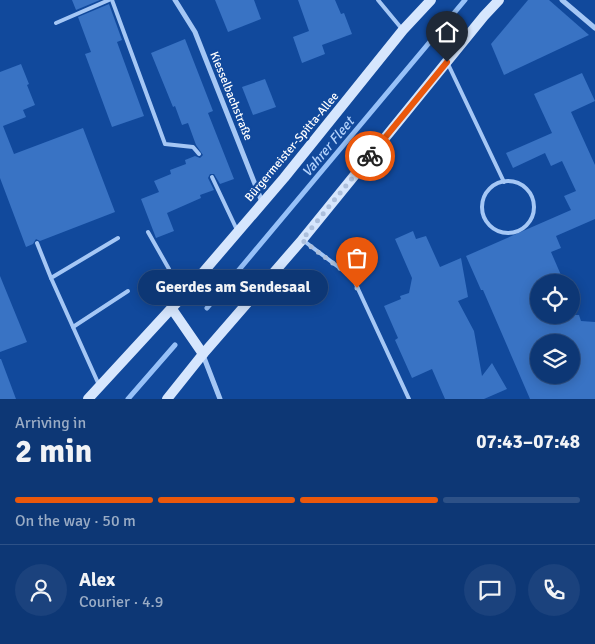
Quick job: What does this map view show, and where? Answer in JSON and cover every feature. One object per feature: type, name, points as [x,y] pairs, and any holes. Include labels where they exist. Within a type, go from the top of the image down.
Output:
[{"type":"main road","name":"Bürgermeister-Spitta-Allee","points":[[88,399],[182,298],[431,0]]},
{"type":"main road","points":[[167,399],[203,354],[302,240],[499,0]]},
{"type":"main road","points":[[172,309],[203,354]]},
{"type":"street","name":"Kiesselbachstraße","points":[[175,0],[195,32],[262,203]]},
{"type":"street","points":[[562,0],[595,28]]},
{"type":"street","points":[[203,354],[220,399]]},
{"type":"lane","points":[[56,23],[111,0],[165,144],[193,147],[199,154]]},
{"type":"lane","points":[[378,0],[404,30]]},
{"type":"lane","points":[[447,62],[504,182]]},
{"type":"lane","points":[[212,177],[238,232]]},
{"type":"lane","points":[[504,182],[512,182],[527,190],[534,205],[530,221],[517,232],[500,232],[492,228],[486,222],[483,214],[482,205],[484,197],[496,184],[504,182]]},
{"type":"lane","points":[[148,232],[169,269],[182,298]]},
{"type":"lane","points":[[51,278],[118,238]]},
{"type":"lane","points":[[302,240],[353,278],[408,399]]},
{"type":"lane","points":[[36,243],[99,386]]},
{"type":"lane","points":[[73,327],[128,291]]},
{"type":"building","points":[[72,0],[100,0],[76,10]]},
{"type":"building","points":[[215,0],[254,0],[261,19],[228,32]]},
{"type":"building","points":[[298,0],[335,0],[341,14],[344,13],[352,34],[322,45],[325,54],[302,63],[293,37],[309,31]]},
{"type":"building","points":[[528,0],[549,0],[589,35],[504,75],[491,44]]},
{"type":"building","points":[[109,4],[122,40],[117,42],[144,116],[112,127],[85,54],[91,52],[78,17]]},
{"type":"building","points":[[185,39],[213,111],[208,113],[234,179],[220,184],[214,174],[210,174],[208,178],[214,190],[200,195],[201,198],[167,213],[174,231],[156,238],[141,199],[159,192],[154,181],[171,174],[170,170],[186,164],[185,160],[195,156],[200,158],[203,155],[196,145],[188,123],[182,125],[151,53]]},
{"type":"building","points":[[21,64],[35,105],[23,110],[26,117],[3,126],[14,154],[83,128],[115,212],[40,241],[36,239],[33,244],[26,247],[0,178],[0,72]]},
{"type":"building","points":[[582,73],[595,101],[571,112],[595,165],[595,219],[556,236],[561,248],[551,252],[561,274],[530,274],[530,324],[580,324],[580,318],[581,321],[595,322],[595,399],[530,399],[483,290],[481,290],[466,256],[571,210],[564,196],[576,191],[562,161],[551,166],[545,153],[513,168],[506,153],[552,133],[534,94]]},
{"type":"building","points":[[265,79],[276,107],[253,115],[242,87]]},
{"type":"building","points":[[413,231],[416,239],[426,236],[440,267],[461,258],[468,297],[458,301],[474,331],[482,376],[492,363],[507,389],[484,399],[445,399],[432,369],[412,378],[395,340],[398,338],[384,306],[401,299],[400,296],[409,293],[412,278],[395,239]]},
{"type":"building","points":[[0,276],[27,342],[0,352]]},
{"type":"building","points":[[1,359],[16,399],[0,399]]},
{"type":"waterway","name":"Vahrer Fleet","points":[[207,308],[465,0]]},
{"type":"waterway","name":"Vahrer Fleet","points":[[128,399],[175,345]]},
{"type":"way so far","points":[[357,288],[353,278],[302,240],[370,156]]},
{"type":"place","name":"Geerdes am Sendesaal","points":[[357,288]]},
{"type":"route","points":[[370,156],[447,62]]}]
